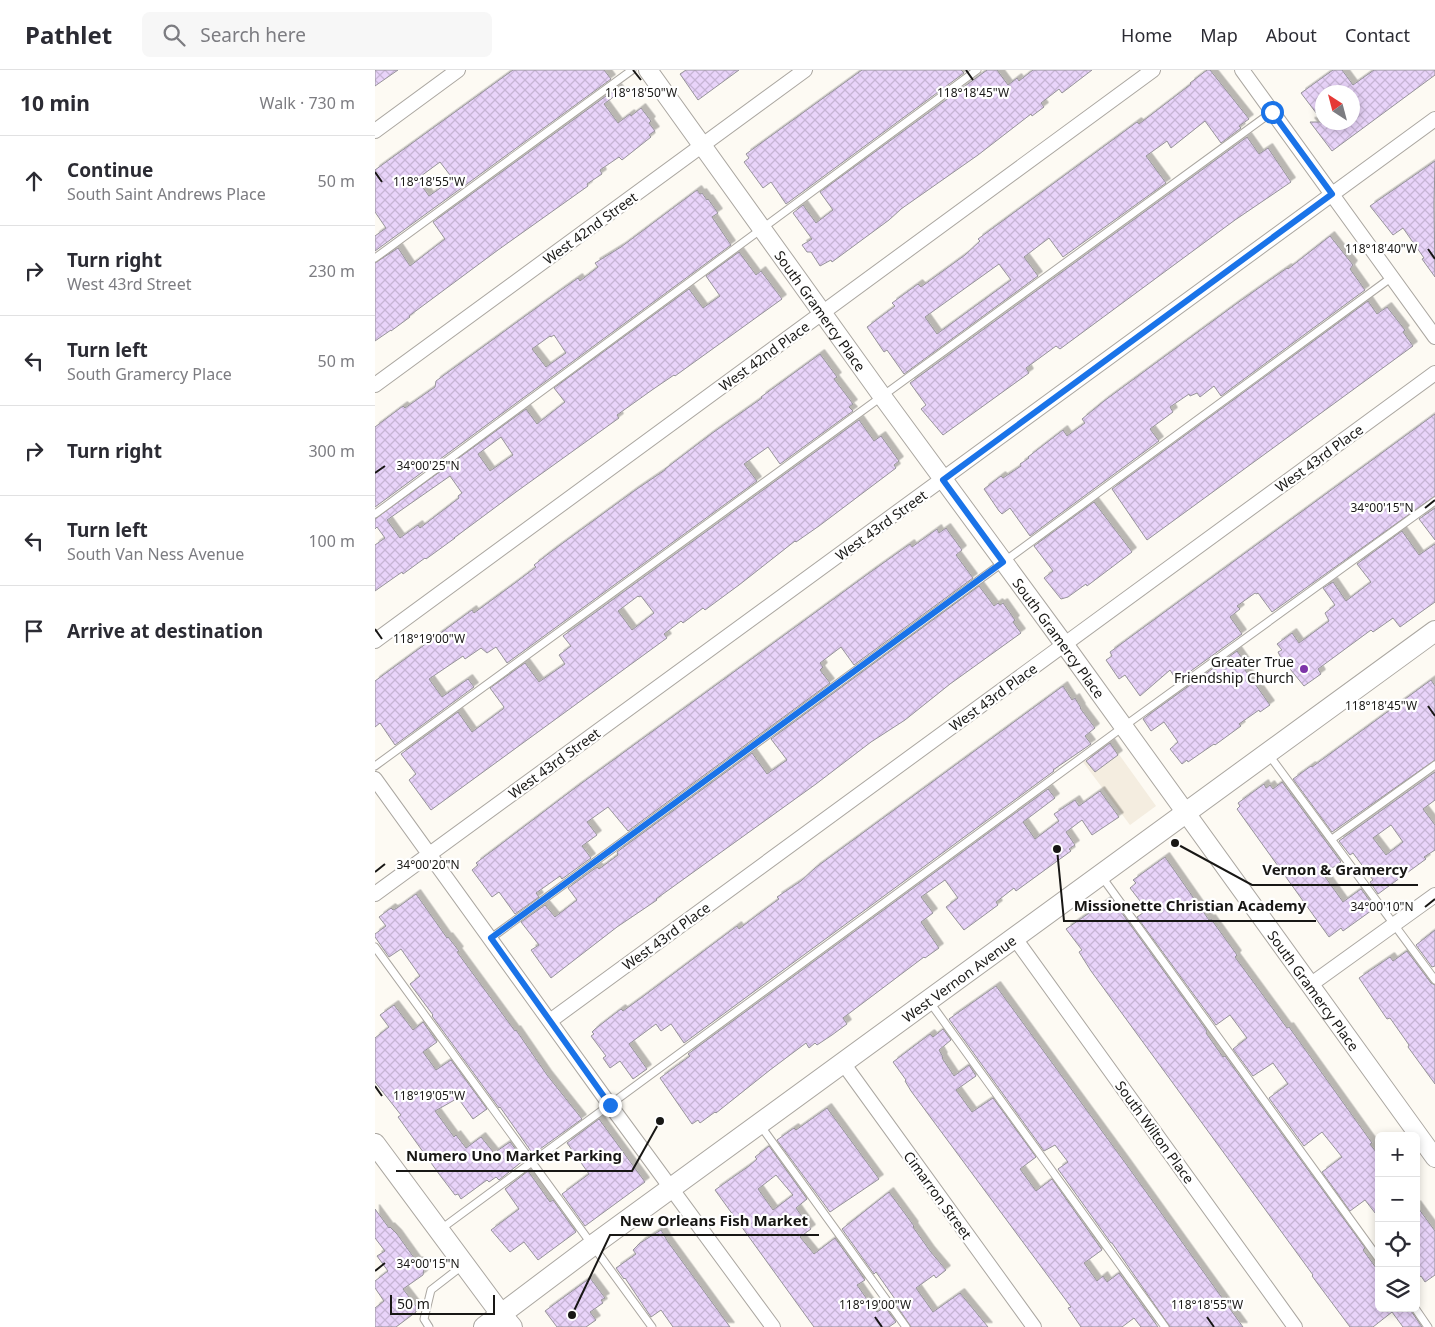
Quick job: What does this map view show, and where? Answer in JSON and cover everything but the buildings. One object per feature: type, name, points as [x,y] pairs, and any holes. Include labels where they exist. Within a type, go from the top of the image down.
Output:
[{"type":"main road","name":"West Vernon Avenue","points":[[484,1327],[507,1320],[593,1245],[1435,631]]},
{"type":"main road","points":[[375,1144],[507,1320]]},
{"type":"street","points":[[375,131],[458,70]]},
{"type":"street","name":"South Gramercy Place","points":[[648,70],[882,396],[1434,1155]]},
{"type":"street","name":"West 42nd Street","points":[[375,386],[805,70]]},
{"type":"street","name":"West 42nd Place","points":[[375,641],[1153,70]]},
{"type":"street","points":[[1242,70],[1435,337]]},
{"type":"street","name":"West 43rd Street","points":[[375,894],[1435,119]]},
{"type":"street","name":"West 43rd Place","points":[[550,1021],[1435,373]]},
{"type":"street","points":[[375,779],[773,1327]]},
{"type":"street","points":[[1310,986],[1435,895]]},
{"type":"street","name":"South Wilton Place","points":[[1014,938],[1295,1327]]},
{"type":"street","name":"Cimarron Street","points":[[843,1063],[1033,1327]]},
{"type":"lane","points":[[375,258],[633,70]]},
{"type":"lane","points":[[375,514],[977,70]]},
{"type":"lane","points":[[375,766],[1272,112]]},
{"type":"lane","points":[[491,938],[1392,277]]},
{"type":"lane","points":[[439,1230],[1123,727],[1435,501]]},
{"type":"lane","points":[[1267,753],[1435,980]]},
{"type":"lane","points":[[1332,839],[1435,765]]},
{"type":"lane","points":[[1100,874],[1375,1253]]},
{"type":"lane","points":[[375,947],[652,1327]]},
{"type":"lane","points":[[929,1000],[1165,1327]]},
{"type":"lane","points":[[759,1124],[906,1327]]},
{"type":"lane","points":[[429,1327],[423,1319],[431,1290],[464,1264]]},
{"type":"lane","points":[[1418,1312],[1428,1327]]},
{"type":"shaded area","points":[[1110,742],[1156,806],[1130,825],[1083,762]]},
{"type":"place","name":"Greater True Friendship Church","points":[[1304,669]]},
{"type":"place","name":"Vernon & Gramercy","points":[[1175,843]]},
{"type":"place","name":"Missionette Christian Academy","points":[[1057,849]]},
{"type":"place","name":"Numero Uno Market Parking","points":[[660,1121]]},
{"type":"place","name":"New Orleans Fish Market","points":[[572,1315]]},
{"type":"route","points":[[610,1105],[491,938],[1003,562],[943,480],[1332,194],[1272,112]]}]
